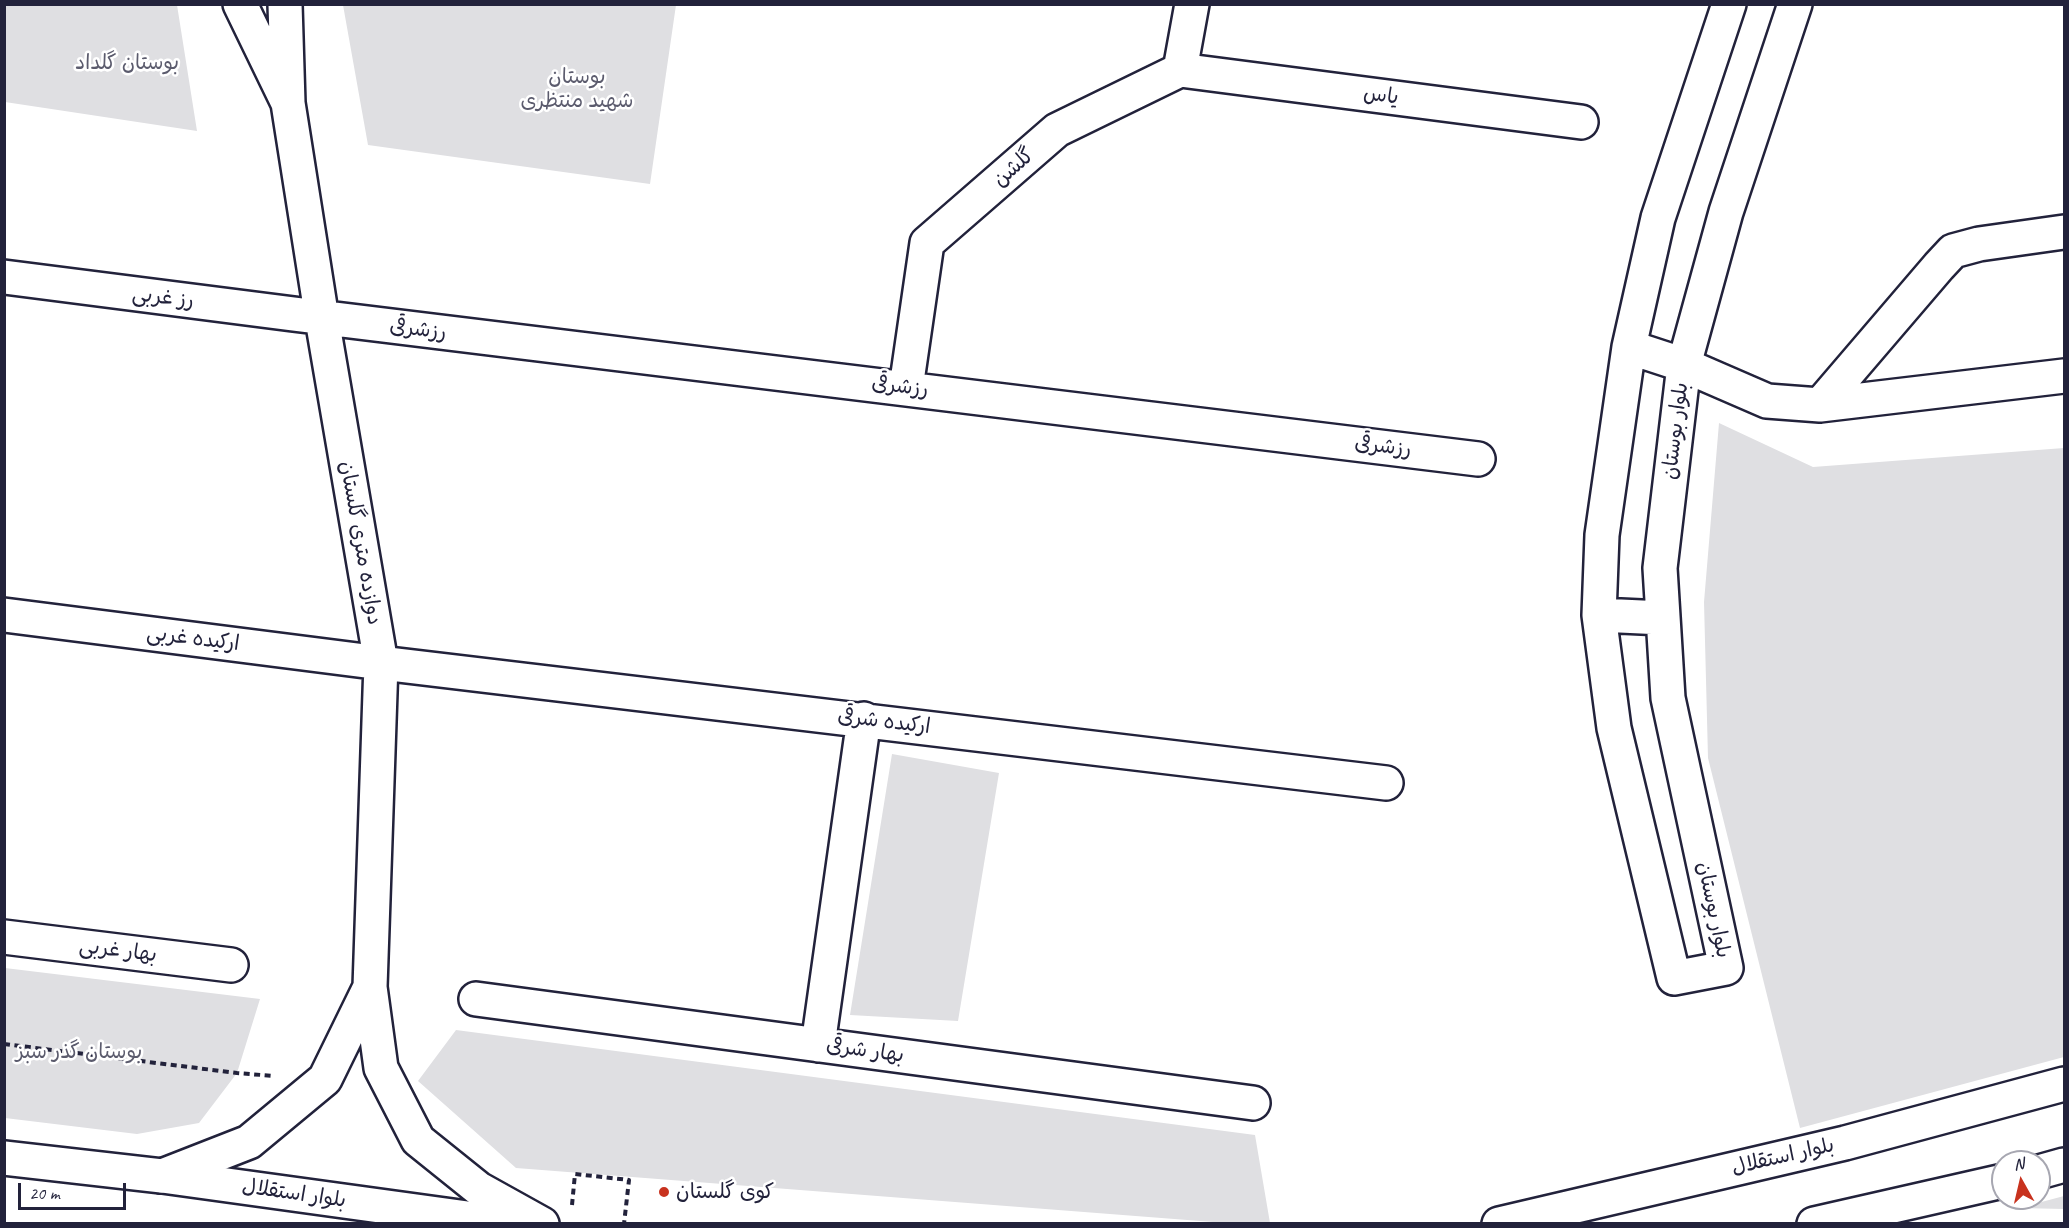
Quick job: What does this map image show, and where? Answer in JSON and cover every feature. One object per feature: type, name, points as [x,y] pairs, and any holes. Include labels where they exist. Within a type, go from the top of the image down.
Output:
[{"type":"street","points":[[240,4],[288,103]]},
{"type":"street","points":[[285,4],[288,103]]},
{"type":"street","points":[[1180,70],[1192,4]]},
{"type":"street","name":"بلوار بوستان","points":[[1729,4],[1658,218],[1629,347],[1602,535],[1599,615],[1614,728],[1674,978],[1726,968],[1668,698],[1660,568],[1684,365],[1726,212],[1795,4]]},
{"type":"street","name":"یاس","points":[[1180,70],[1581,122]]},
{"type":"street","name":"گلشن","points":[[906,388],[927,243],[1057,130],[1180,70]]},
{"type":"street","name":"دوازده متری گلستان","points":[[288,103],[381,663],[370,987]]},
{"type":"street","points":[[1821,405],[1953,251],[1979,244],[2064,232]]},
{"type":"street","name":"رز غربی","points":[[4,277],[322,318]]},
{"type":"street","name":"رزشرقی","points":[[322,318],[1479,459]]},
{"type":"street","points":[[1629,347],[1684,365],[1767,401],[1821,405],[2064,376]]},
{"type":"street","name":"ارکیده غربی","points":[[4,615],[381,663]]},
{"type":"street","points":[[1599,615],[1663,618]]},
{"type":"street","name":"ارکیده شرقی","points":[[381,663],[1386,783]]},
{"type":"street","points":[[818,1045],[864,719]]},
{"type":"street","name":"بهار غربی","points":[[4,938],[231,966]]},
{"type":"street","points":[[162,1176],[249,1142],[325,1079],[370,987]]},
{"type":"street","points":[[370,987],[381,1068],[418,1140],[479,1190],[556,1219]]},
{"type":"street","name":"بهار شرقی","points":[[476,999],[1253,1102]]},
{"type":"street","name":"بلوار استقلال","points":[[1499,1224],[1845,1143],[2064,1084]]},
{"type":"street","name":"بلوار استقلال","points":[[4,1158],[162,1176],[511,1224]]},
{"type":"street","points":[[1814,1224],[1991,1184]]},
{"type":"path","points":[[4,1044],[237,1073],[325,1079]]},
{"type":"path","points":[[556,1219],[575,1174],[628,1180],[624,1224]]},
{"type":"green space","name":"بوستان گلداد","points":[[4,5],[177,5],[197,131],[5,102]]},
{"type":"green space","name":"بوستان شهید منتظری","points":[[343,5],[676,5],[650,184],[368,145]]},
{"type":"green space","points":[[1719,423],[1813,467],[2064,448],[2064,1057],[1800,1128],[1708,758],[1704,602]]},
{"type":"green space","points":[[892,754],[999,773],[958,1021],[850,1015]]},
{"type":"green space","name":"بوستان گذر سبز","points":[[5,968],[260,999],[237,1073],[199,1123],[137,1134],[5,1118]]},
{"type":"green space","points":[[456,1030],[1255,1135],[1270,1223],[1226,1223],[516,1168],[418,1081]]},
{"type":"green space","points":[[2064,1196],[2064,1209],[2051,1209],[2051,1199]]},
{"type":"place","name":"کوی گلستان","points":[[664,1192]]}]
